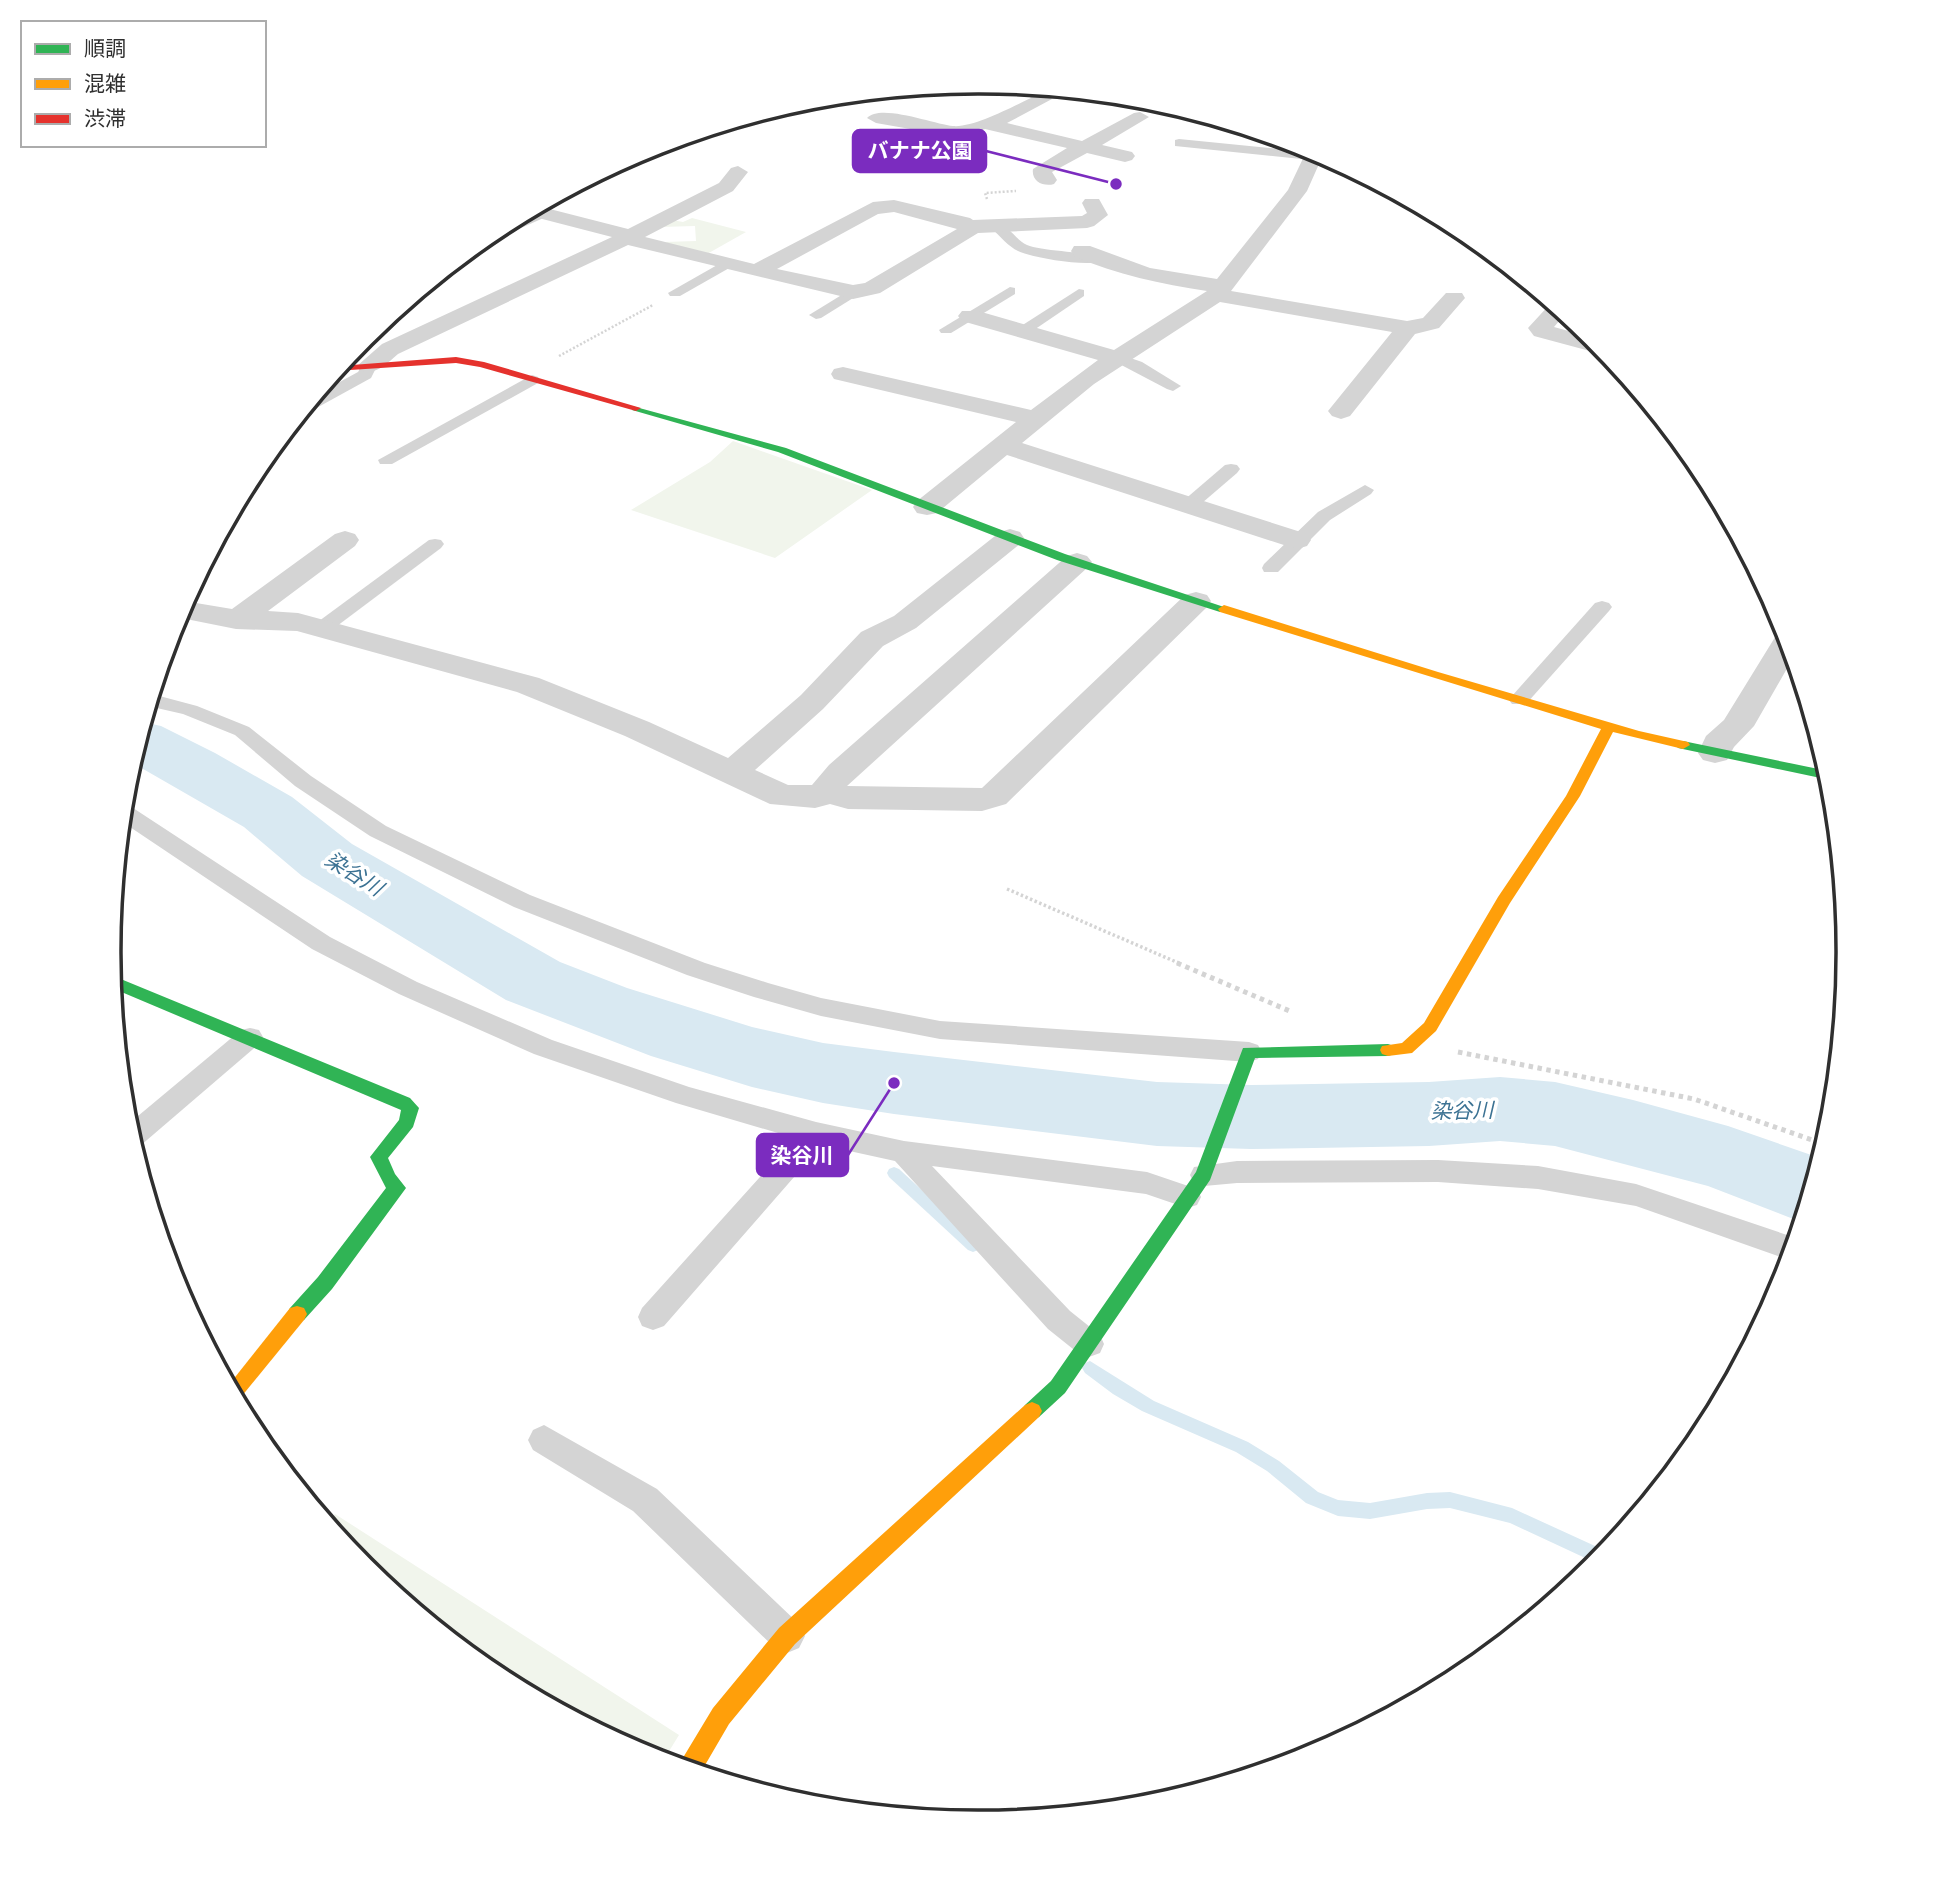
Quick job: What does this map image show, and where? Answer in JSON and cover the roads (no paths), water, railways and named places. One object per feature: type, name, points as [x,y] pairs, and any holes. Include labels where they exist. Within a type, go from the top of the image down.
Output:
[{"type":"street","points":[[908,153],[956,132],[985,124],[1042,100],[1043,97]]},
{"type":"street","points":[[1047,180],[1042,174],[1044,169],[1140,117]]},
{"type":"street","points":[[876,118],[906,121],[956,132]]},
{"type":"street","points":[[985,124],[1125,156]]},
{"type":"street","points":[[927,506],[1116,358],[1219,290],[1297,191],[1309,162]]},
{"type":"street","points":[[369,366],[390,349],[626,238],[726,187],[738,172]]},
{"type":"street","points":[[966,227],[1087,222],[1098,215],[1092,203]]},
{"type":"street","points":[[543,213],[726,264],[853,292],[872,288],[969,230],[963,222],[894,206],[873,208],[760,270]]},
{"type":"street","points":[[1091,255],[1166,278],[1394,324],[1405,329],[1431,323],[1454,298]]},
{"type":"street","points":[[1552,315],[1540,328],[1542,331],[1579,341]]},
{"type":"street","points":[[970,316],[1116,358]]},
{"type":"street","points":[[1341,411],[1402,338],[1405,329]]},
{"type":"street","points":[[351,368],[456,360],[527,378],[782,450],[1077,562],[1518,700],[1609,727],[1715,753],[1816,773]]},
{"type":"street","points":[[843,374],[1035,419]]},
{"type":"street","points":[[1003,445],[1297,540]]},
{"type":"street","points":[[733,772],[812,702],[866,645],[905,622],[1010,538]]},
{"type":"street","points":[[236,620],[345,540]]},
{"type":"street","points":[[829,791],[828,784],[1077,562]]},
{"type":"street","points":[[191,613],[236,620],[298,622],[528,685],[638,729],[782,796],[815,797],[829,791],[848,798],[982,800],[993,796],[1196,601]]},
{"type":"street","points":[[1715,753],[1718,743],[1737,726],[1781,653]]},
{"type":"street","points":[[694,1761],[721,1716],[787,1636],[1058,1387],[1208,1165],[1247,1059],[1406,1049],[1416,1042],[1445,1004],[1503,901],[1573,796],[1609,727]]},
{"type":"street","points":[[122,985],[250,1037],[404,1103],[410,1108],[409,1122],[382,1149],[379,1157],[388,1178],[397,1188],[325,1283],[239,1387]]},
{"type":"lane","points":[[1179,143],[1282,151]]},
{"type":"lane","points":[[997,226],[1022,248],[1091,255]]},
{"type":"lane","points":[[675,293],[726,264]]},
{"type":"lane","points":[[946,330],[1010,291]]},
{"type":"lane","points":[[816,315],[853,292]]},
{"type":"lane","points":[[1023,331],[1079,293]]},
{"type":"lane","points":[[1116,358],[1138,365],[1173,386]]},
{"type":"lane","points":[[325,397],[365,375],[369,366]]},
{"type":"lane","points":[[386,460],[527,378]]},
{"type":"lane","points":[[1189,505],[1231,469]]},
{"type":"lane","points":[[1271,568],[1297,540],[1341,503],[1365,490]]},
{"type":"lane","points":[[322,628],[435,544]]},
{"type":"lane","points":[[1518,700],[1602,607]]},
{"type":"lane","points":[[158,702],[190,710],[242,731],[303,781],[378,831],[522,901],[696,969],[821,1007],[940,1030],[1247,1059]]},
{"type":"lane","points":[[132,817],[287,923],[408,988],[543,1047],[685,1096],[816,1133],[904,1152],[1147,1183],[1187,1197]]},
{"type":"lane","points":[[140,1130],[250,1037]]},
{"type":"lane","points":[[653,1317],[816,1133]]},
{"type":"lane","points":[[904,1152],[1059,1320],[1089,1344]]},
{"type":"lane","points":[[1208,1165],[1237,1172],[1456,1172],[1560,1181],[1635,1195],[1701,1215],[1783,1245]]},
{"type":"lane","points":[[544,1440],[645,1500],[787,1636]]},
{"type":"waterway","name":"染谷川","points":[[147,744],[192,767],[268,812],[327,860],[533,981],[679,1036],[752,1057],[823,1073],[894,1083],[1157,1114],[1251,1117],[1429,1114],[1500,1109],[1555,1114],[1633,1132],[1728,1159],[1802,1187]]},
{"type":"waterway","points":[[894,1173],[973,1246]]},
{"type":"waterway","points":[[1090,1368],[1148,1406],[1242,1447],[1273,1466],[1312,1498],[1338,1508],[1370,1511],[1427,1501],[1450,1500],[1512,1516],[1590,1552]]},
{"type":"place","name":"バナナ公園","points":[[1116,184]]},
{"type":"place","name":"染谷川","points":[[894,1083]]}]
